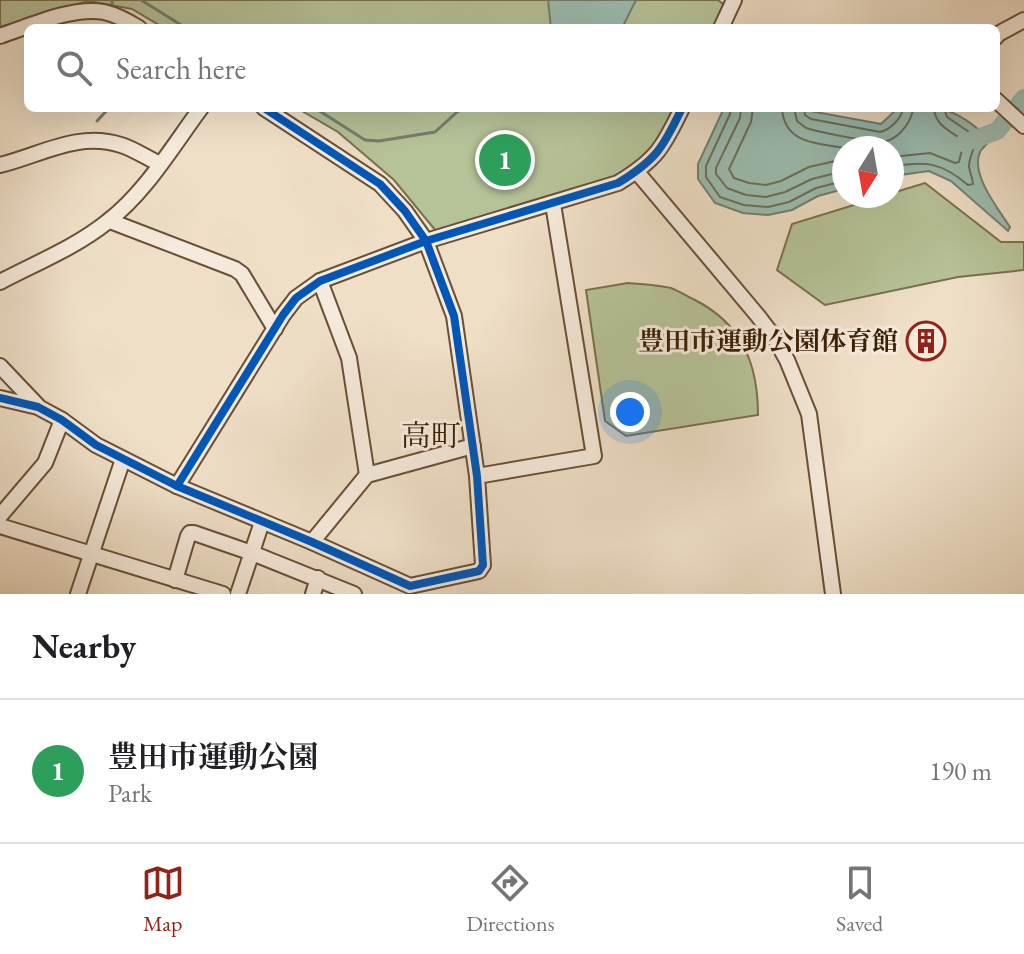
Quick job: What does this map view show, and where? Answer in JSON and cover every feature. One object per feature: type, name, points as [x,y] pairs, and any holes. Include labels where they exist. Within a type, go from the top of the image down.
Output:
[{"type":"street","points":[[723,24],[732,1]]},
{"type":"street","points":[[37,24],[86,11],[103,12],[132,24]]},
{"type":"street","points":[[1000,33],[1024,20]]},
{"type":"street","points":[[0,36],[24,28]]},
{"type":"street","points":[[1000,103],[1024,126]]},
{"type":"street","points":[[0,282],[88,236],[110,221],[146,183],[198,112]]},
{"type":"street","points":[[0,398],[38,407],[96,445],[177,486],[410,586],[479,571],[483,565],[477,476],[454,316],[426,241],[405,211],[380,184],[270,112]]},
{"type":"street","points":[[177,486],[296,298],[320,281],[426,241],[618,183],[655,156],[680,112]]},
{"type":"street","points":[[2,160],[85,140],[121,145],[160,164]]},
{"type":"street","points":[[637,172],[758,316],[787,360],[809,414],[833,594]]},
{"type":"street","points":[[477,476],[594,456],[553,204]]},
{"type":"street","points":[[110,221],[235,269],[242,274],[275,329]]},
{"type":"street","points":[[320,281],[349,358],[367,475]]},
{"type":"street","points":[[0,366],[38,407]]},
{"type":"street","points":[[0,516],[45,463],[62,420]]},
{"type":"street","points":[[312,542],[367,475],[473,446]]},
{"type":"street","points":[[78,594],[123,459]]},
{"type":"street","points":[[238,594],[262,522]]},
{"type":"street","points":[[0,526],[223,594]]},
{"type":"street","points":[[175,580],[190,533],[252,553],[354,594]]},
{"type":"street","points":[[313,594],[318,578]]},
{"type":"shaded area","points":[[0,0],[718,0],[727,7],[718,24],[157,24],[132,9],[88,1],[0,27]]},
{"type":"shaded area","points":[[304,112],[674,112],[657,145],[620,176],[436,231],[394,180],[338,132]]},
{"type":"shaded area","points":[[925,183],[1001,242],[1024,242],[1024,270],[958,277],[825,305],[777,270],[792,224],[844,208],[904,208],[904,189]]},
{"type":"shaded area","points":[[628,283],[671,288],[724,320],[744,347],[750,362],[755,379],[758,415],[626,436],[605,421],[586,290]]},
{"type":"water","points":[[548,0],[636,0],[624,24],[551,24]]},
{"type":"water","points":[[722,112],[816,112],[881,124],[894,112],[951,112],[976,127],[988,142],[980,152],[979,171],[987,191],[1010,227],[1008,231],[951,181],[929,171],[904,174],[904,136],[832,136],[832,192],[792,210],[768,215],[743,213],[715,203],[698,179],[698,164]]},
{"type":"waterway","points":[[112,0],[112,8]]},
{"type":"waterway","points":[[141,0],[180,24]]},
{"type":"waterway","points":[[964,143],[997,131],[1024,98]]},
{"type":"waterway","points":[[97,121],[105,112]]},
{"type":"waterway","points":[[321,112],[365,140],[379,141],[435,132],[457,112]]},
{"type":"cycle path","points":[[0,398],[38,407],[96,445],[177,486],[410,586],[479,571],[483,565],[477,476],[454,316],[426,241],[405,211],[380,184],[270,112]]},
{"type":"cycle path","points":[[177,486],[296,298],[320,281],[426,241],[618,183],[657,152],[680,112]]},
{"type":"place","name":"豊田市運動公園","points":[[505,160]]},
{"type":"place","name":"豊田市運動公園体育館","points":[[926,341]]},
{"type":"district","name":"高町","points":[[431,436]]}]
